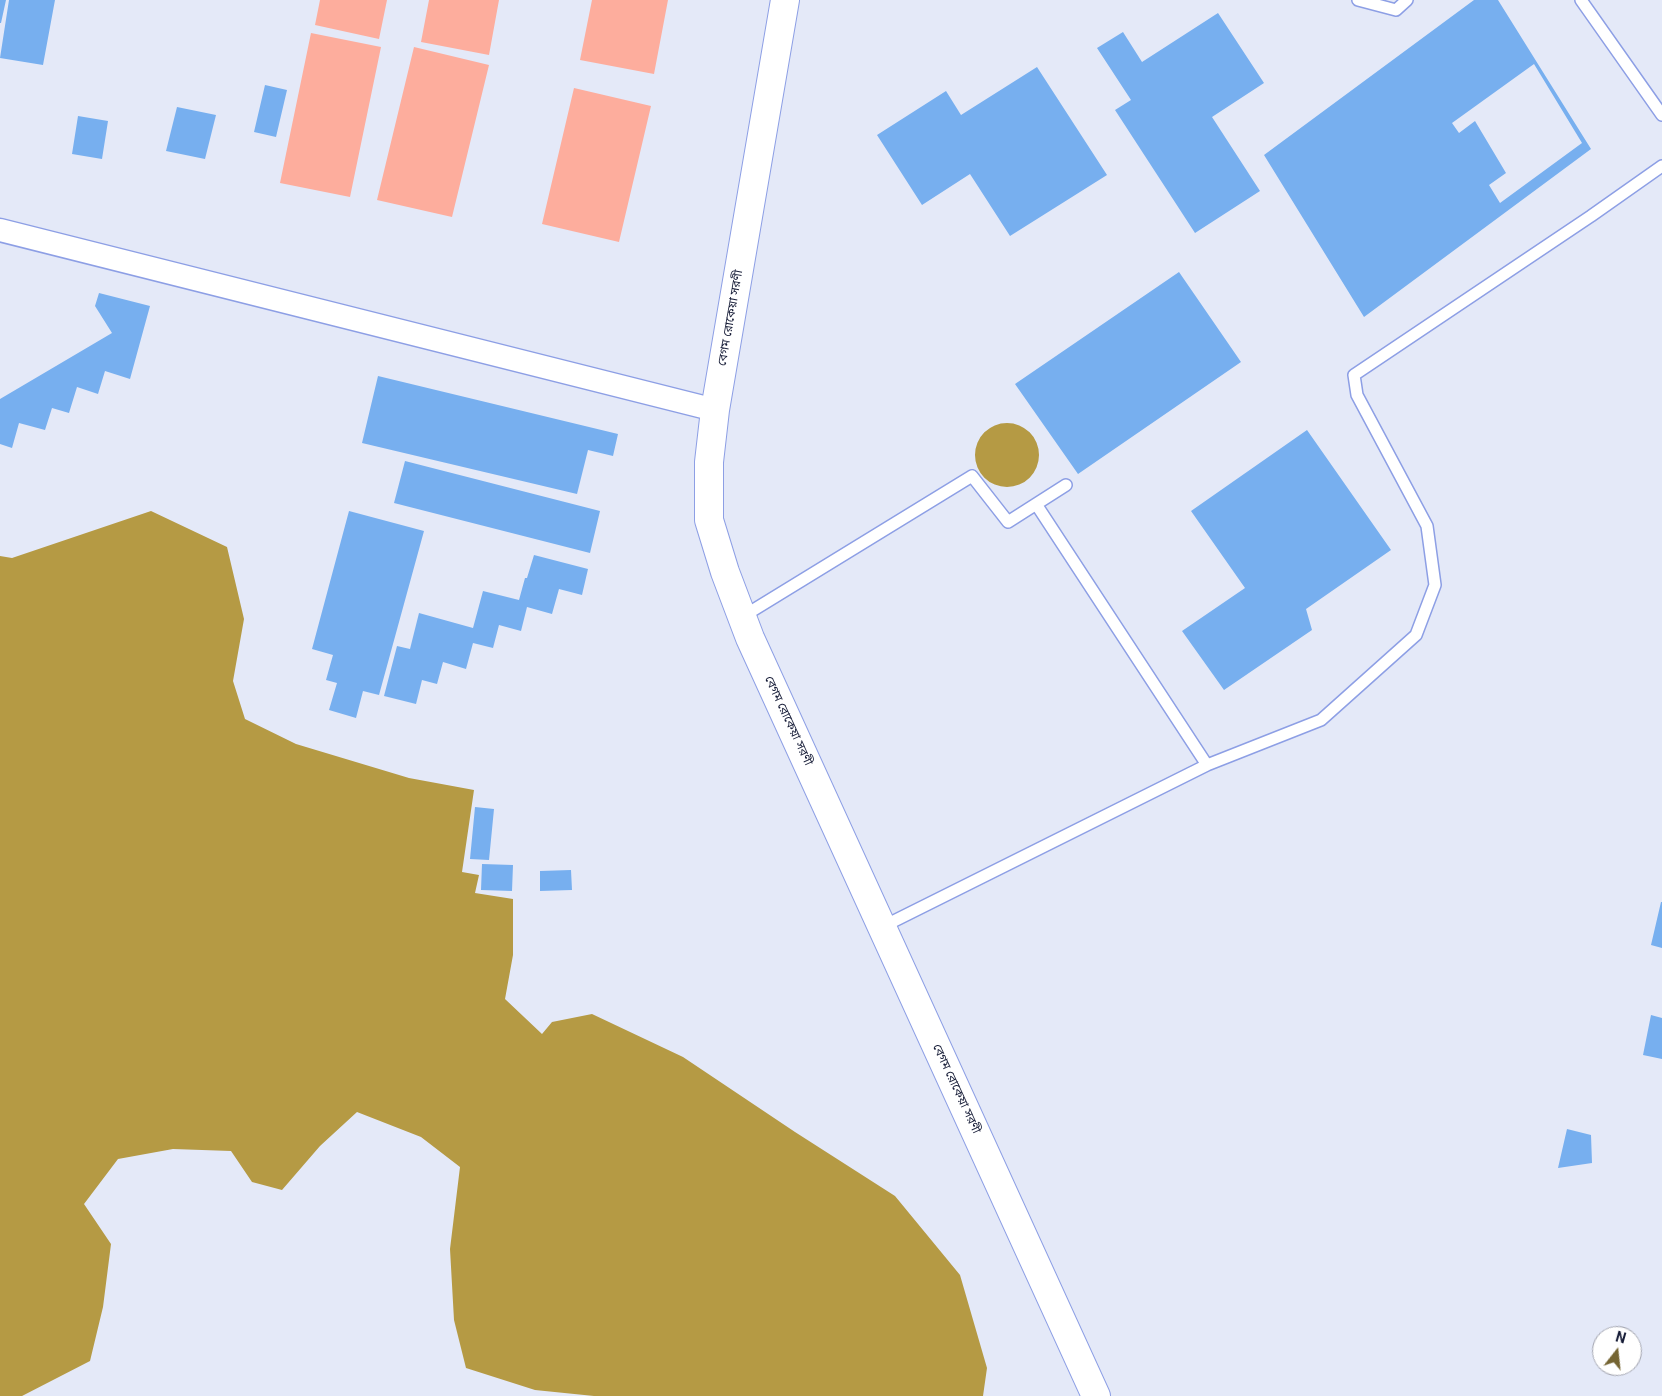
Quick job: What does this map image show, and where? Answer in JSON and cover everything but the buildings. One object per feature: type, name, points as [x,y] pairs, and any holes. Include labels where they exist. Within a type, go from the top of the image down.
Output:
[{"type":"street","name":"বেগম রোকেয়া সরণী","points":[[785,0],[715,410],[709,462],[709,520],[725,572],[742,617],[1096,1396]]},
{"type":"street","points":[[0,230],[715,410]]},
{"type":"lane","points":[[1358,0],[1396,10],[1407,0]]},
{"type":"lane","points":[[1581,0],[1662,115]]},
{"type":"lane","points":[[882,927],[1207,765],[1321,720],[1416,635],[1435,585],[1427,526],[1357,395],[1354,375],[1591,216],[1662,166]]},
{"type":"lane","points":[[742,617],[972,476],[1008,522],[1066,485]]},
{"type":"lane","points":[[1036,504],[1207,765]]},
{"type":"shaded area","points":[[320,0],[387,0],[379,39],[315,25]]},
{"type":"shaded area","points":[[429,0],[499,0],[489,55],[421,42]]},
{"type":"shaded area","points":[[592,0],[668,0],[654,74],[580,60]]},
{"type":"shaded area","points":[[311,33],[381,47],[350,197],[280,183]]},
{"type":"shaded area","points":[[414,47],[489,65],[452,217],[377,200]]},
{"type":"shaded area","points":[[574,88],[651,106],[619,242],[542,224]]},
{"type":"shaded area","points":[[1001,423],[1013,423],[1030,432],[1037,443],[1039,455],[1037,467],[1030,478],[1013,487],[1001,487],[989,482],[980,473],[975,461],[975,449],[980,437],[989,428]]},
{"type":"shaded area","points":[[151,511],[227,547],[244,619],[233,681],[245,719],[296,744],[409,778],[474,790],[462,872],[479,875],[475,893],[513,899],[513,955],[505,999],[542,1034],[552,1022],[592,1014],[683,1057],[895,1196],[960,1275],[987,1368],[983,1396],[594,1396],[535,1390],[466,1368],[454,1320],[450,1249],[460,1167],[421,1137],[357,1112],[320,1146],[282,1190],[252,1182],[231,1151],[173,1149],[118,1159],[84,1204],[111,1244],[103,1307],[90,1361],[22,1396],[0,1396],[0,556],[12,558]]}]
